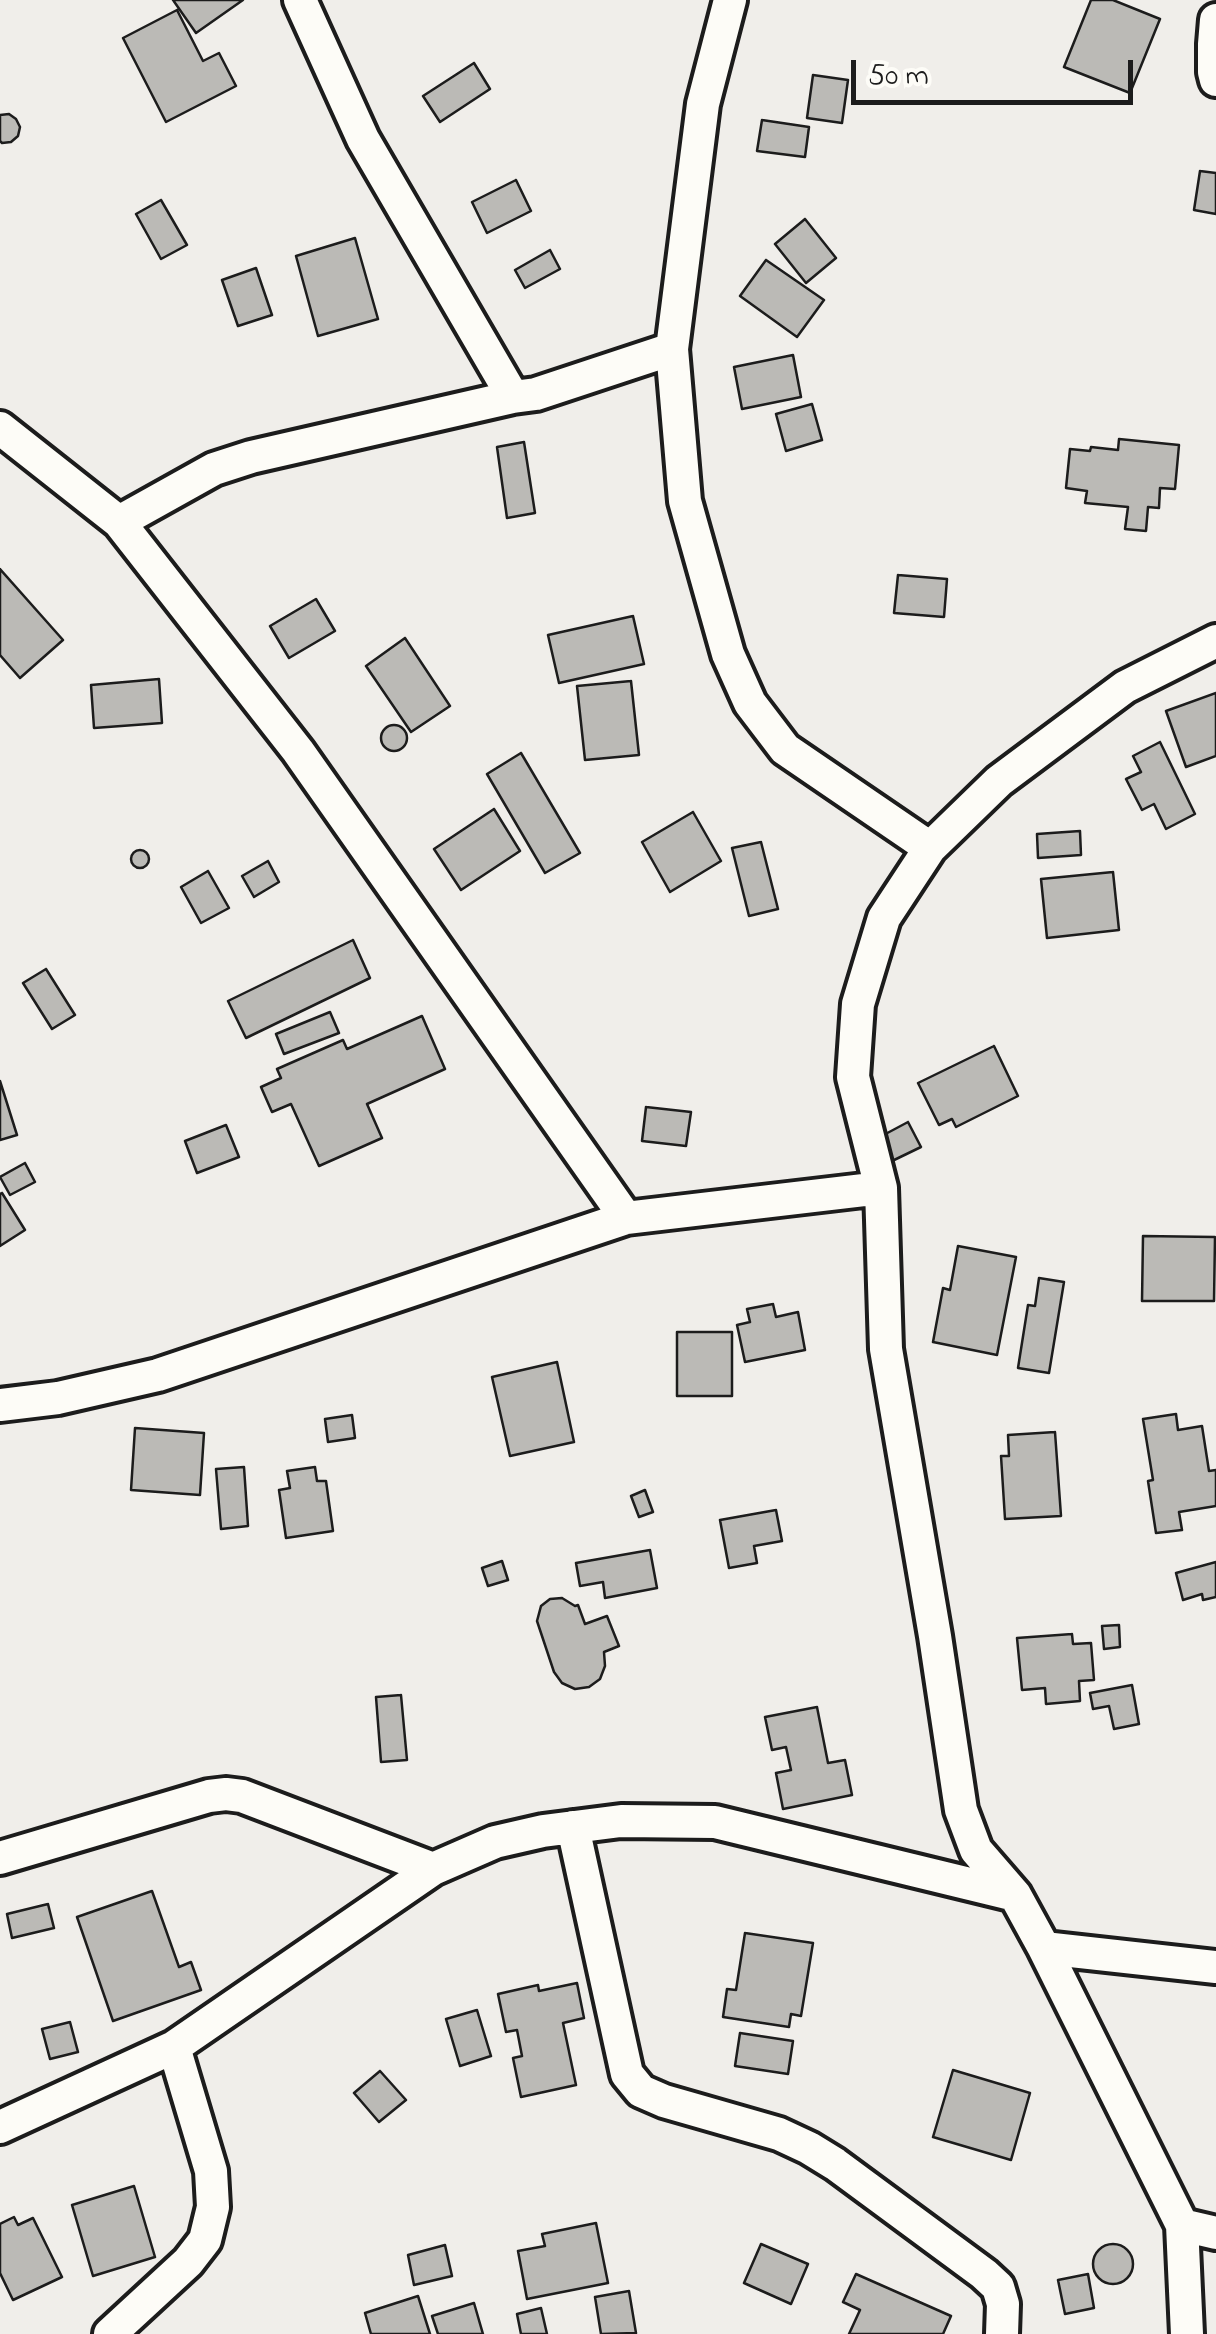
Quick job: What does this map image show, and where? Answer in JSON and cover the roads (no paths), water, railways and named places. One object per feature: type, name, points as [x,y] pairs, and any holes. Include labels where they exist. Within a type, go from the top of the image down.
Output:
[{"type":"street","points":[[300,0],[363,138],[512,397]]},
{"type":"street","points":[[730,0],[704,104],[672,349],[685,501],[728,654],[750,703],[786,749],[930,848]]},
{"type":"street","points":[[1216,20],[1216,80]]},
{"type":"street","points":[[119,522],[214,469],[251,457],[536,394],[672,349]]},
{"type":"street","points":[[0,428],[119,522],[298,751],[626,1218]]},
{"type":"street","points":[[1187,2334],[1182,2225],[1044,1948],[1015,1894],[976,1850],[961,1810],[886,1349],[880,1188],[853,1077],[858,1004],[884,918],[930,848],[999,781],[1125,687],[1216,641]]},
{"type":"street","points":[[0,1405],[58,1398],[158,1376],[626,1218],[880,1188]]},
{"type":"street","points":[[0,1858],[226,1794],[242,1796],[433,1869]]},
{"type":"street","points":[[0,2127],[174,2047],[433,1869],[495,1842],[621,1821],[715,1822],[1015,1894]]},
{"type":"street","points":[[573,1827],[627,2074],[641,2091],[779,2134],[836,2164],[998,2287],[1003,2304],[1002,2334]]},
{"type":"street","points":[[1044,1948],[1216,1967]]},
{"type":"street","points":[[110,2334],[188,2262],[206,2240],[213,2207],[211,2172],[174,2047]]},
{"type":"street","points":[[1182,2225],[1216,2233]]}]
